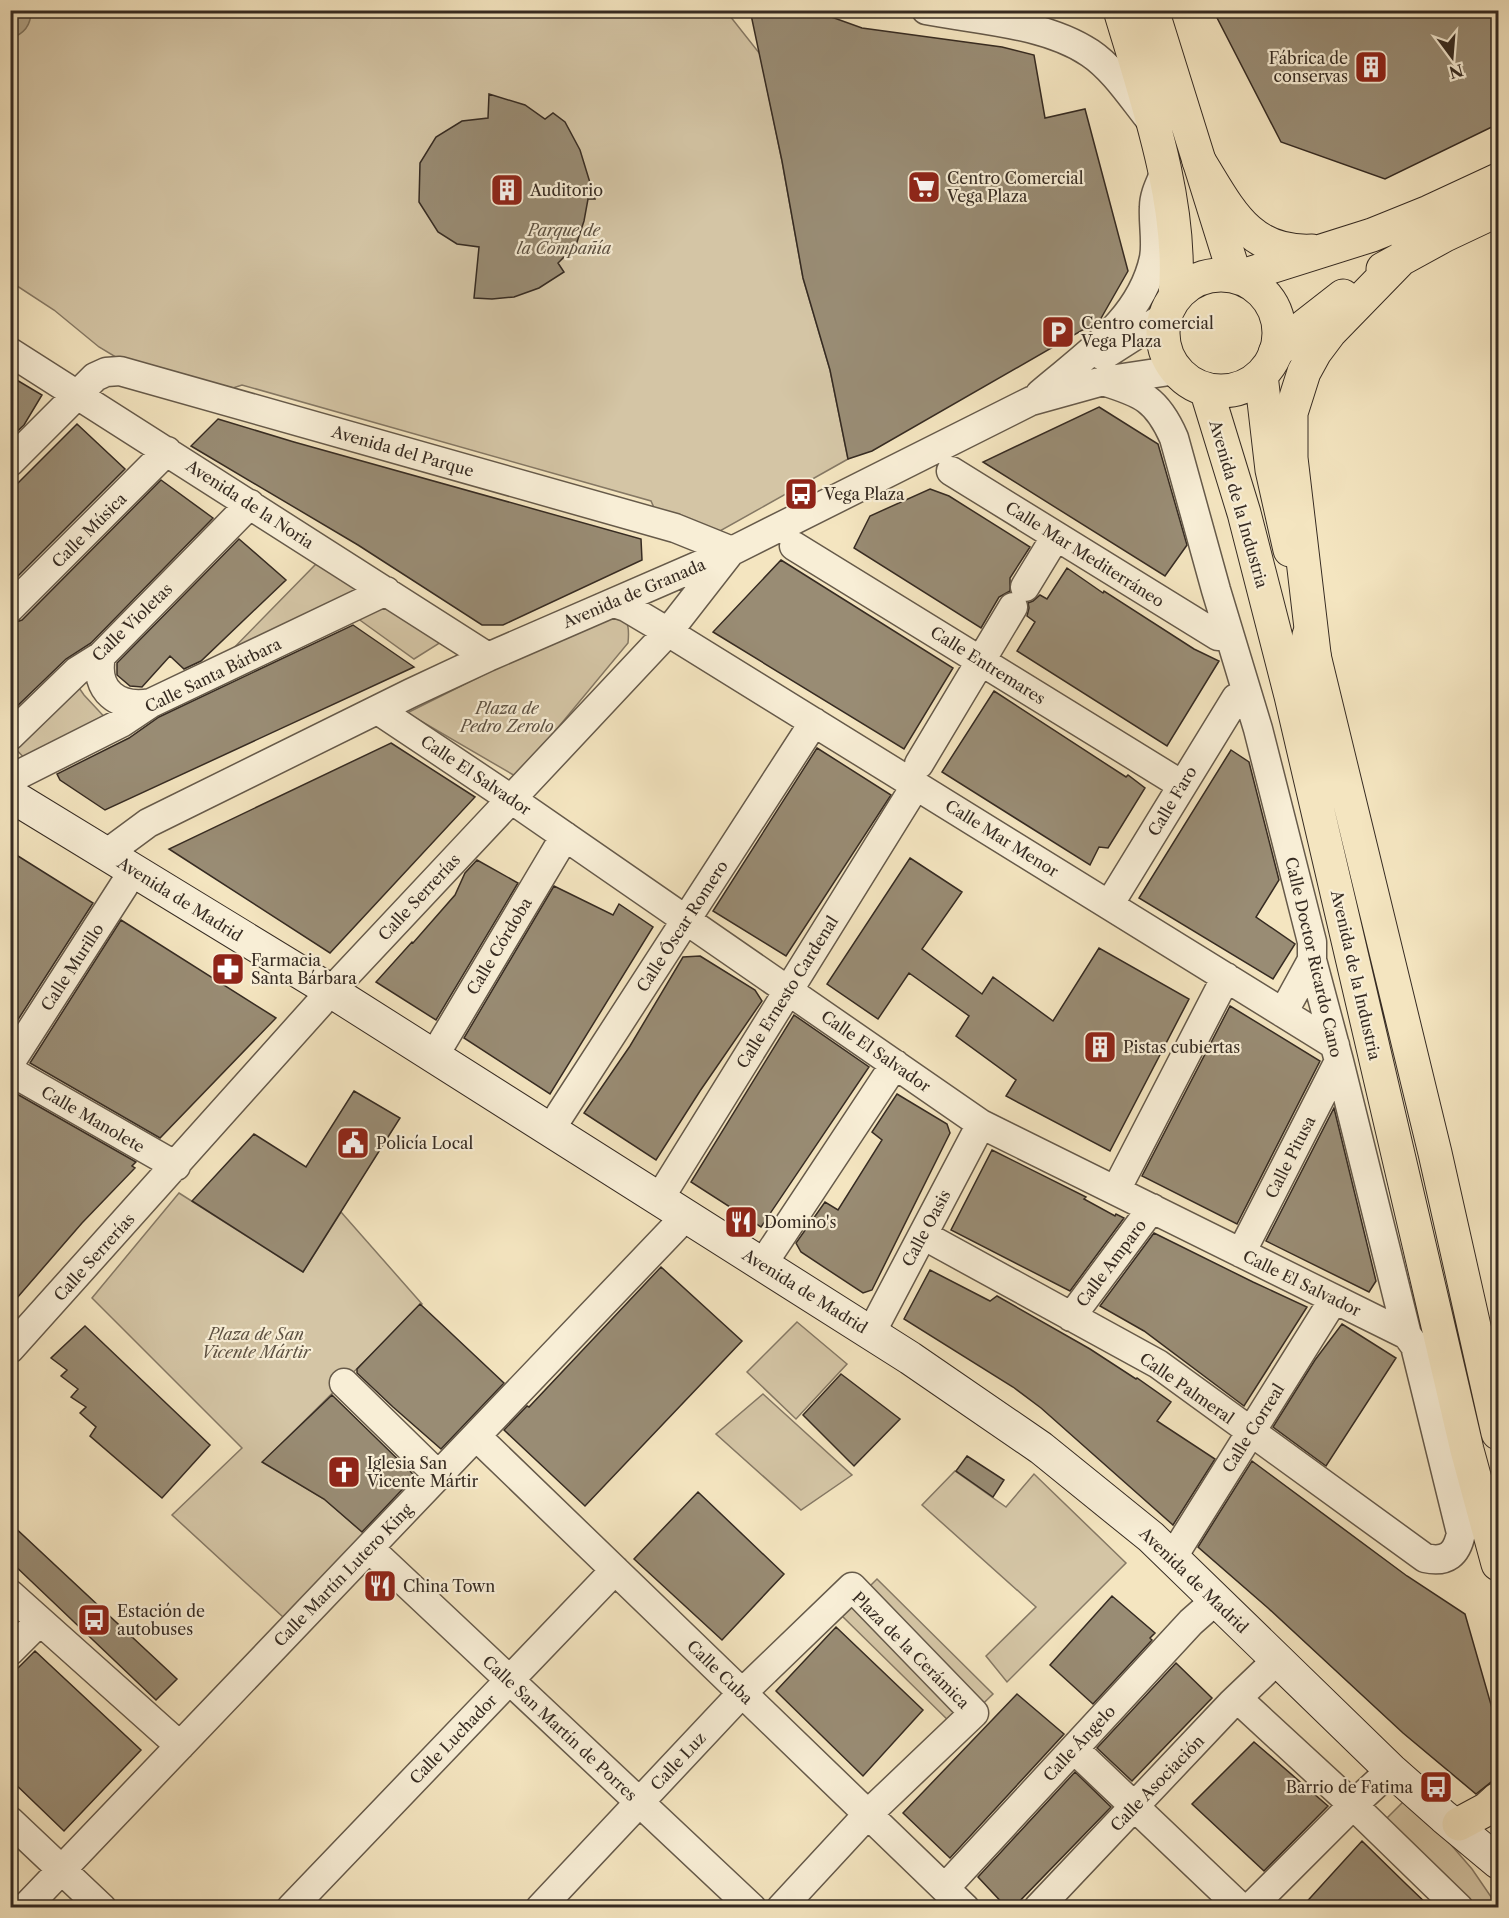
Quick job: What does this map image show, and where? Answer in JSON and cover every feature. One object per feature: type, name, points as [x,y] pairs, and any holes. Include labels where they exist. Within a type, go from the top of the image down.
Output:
[{"type":"main road","points":[[1120,10],[1165,172],[1174,226],[1177,277],[1162,331],[1168,359],[1185,379],[1206,389],[1221,391],[1250,384],[1332,304],[1367,279],[1445,235],[1494,196]]},
{"type":"main road","points":[[1152,10],[1237,277],[1257,287],[1275,310],[1279,324],[1279,339],[1268,364]]},
{"type":"main road","points":[[1199,161],[1237,219],[1253,236],[1272,246],[1297,252],[1329,250]]},
{"type":"main road","points":[[1170,307],[1184,287],[1208,276],[1237,277],[1329,250],[1429,212],[1494,196]]},
{"type":"main road","points":[[1315,662],[1291,458],[1291,412],[1304,372],[1315,352],[1330,332],[1402,258]]},
{"type":"main road","name":"Avenida de la Industria","points":[[1268,364],[1272,470],[1315,662],[1435,1153],[1498,1433]]},
{"type":"main road","name":"Avenida de la Industria","points":[[1206,389],[1244,513],[1291,696],[1467,1450],[1498,1563]]},
{"type":"main road","name":"Avenida de Madrid","points":[[10,795],[434,1056],[871,1333],[1041,1448],[1151,1537],[1391,1770],[1498,1862]]},
{"type":"main road","points":[[1451,1821],[1487,1809],[1498,1799]]},
{"type":"main road","points":[[1451,1821],[1498,1841]]},
{"type":"street","points":[[926,10],[977,15],[1022,26],[1071,43],[1090,53],[1112,72],[1151,121]]},
{"type":"street","points":[[1031,401],[1111,334],[1135,303],[1145,285],[1154,257],[1154,206],[1156,192],[1165,172]]},
{"type":"street","points":[[1031,401],[1170,307]]},
{"type":"street","name":"Avenida de la Noria","points":[[10,352],[78,393],[488,657]]},
{"type":"street","name":"Avenida de Granada","points":[[106,854],[148,823],[378,710],[488,657],[732,551],[1031,401],[1103,381],[1176,370]]},
{"type":"street","name":"Avenida del Parque","points":[[10,462],[94,377],[106,372],[120,371],[675,528],[732,551]]},
{"type":"street","name":"Calle Doctor Ricardo Cano","points":[[1103,381],[1129,389],[1150,399],[1167,422],[1174,438],[1216,590],[1258,729],[1312,942],[1312,960],[1407,1335],[1415,1346],[1461,1533],[1458,1547],[1450,1556],[1438,1561]]},
{"type":"street","name":"Calle Música","points":[[10,608],[167,451]]},
{"type":"street","name":"Calle Mar Mediterráneo","points":[[951,471],[1218,636]]},
{"type":"street","name":"Calle Violetas","points":[[10,736],[77,671],[101,656],[250,504]]},
{"type":"street","name":"Calle Ernesto Cardenal","points":[[659,1199],[789,991],[1056,536]]},
{"type":"street","name":"Calle Entremares","points":[[794,546],[1182,785]]},
{"type":"street","name":"Calle Serrerías","points":[[16,1334],[176,1166],[331,991],[668,632],[732,551]]},
{"type":"street","points":[[668,632],[663,615],[666,601],[681,573]]},
{"type":"street","name":"Calle Santa Bárbara","points":[[10,779],[121,723],[151,703],[386,591]]},
{"type":"street","name":"Calle Mar Menor","points":[[614,603],[627,607],[814,722],[917,775],[1109,905],[1283,1013],[1337,1053]]},
{"type":"street","points":[[101,656],[98,669],[101,681],[109,693],[120,701],[136,706],[151,703]]},
{"type":"street","name":"Calle Faro","points":[[1109,905],[1236,698]]},
{"type":"street","name":"Calle El Salvador","points":[[378,710],[565,836],[981,1124],[1407,1335]]},
{"type":"street","name":"Calle Óscar Romero","points":[[550,1130],[814,722]]},
{"type":"street","name":"Calle Córdoba","points":[[434,1056],[565,836]]},
{"type":"street","name":"Calle Murillo","points":[[10,1063],[134,870]]},
{"type":"street","points":[[1283,1013],[1312,960]]},
{"type":"street","points":[[1116,1191],[1226,977]]},
{"type":"street","name":"Calle Pitusa","points":[[1241,1253],[1319,1100],[1337,1053]]},
{"type":"street","points":[[762,1264],[895,1064]]},
{"type":"street","name":"Calle Manolete","points":[[10,1071],[176,1166]]},
{"type":"street","points":[[1319,1100],[1328,1093],[1339,1092],[1349,1099]]},
{"type":"street","name":"Calle Oasis","points":[[871,1333],[981,1124]]},
{"type":"street","name":"Calle Amparo","points":[[1071,1317],[1152,1208]]},
{"type":"street","name":"Calle Martín Lutero King","points":[[25,1908],[686,1216]]},
{"type":"street","name":"Calle Palmeral","points":[[923,1235],[1158,1364],[1425,1558],[1438,1561]]},
{"type":"street","points":[[1368,1316],[1382,1311],[1391,1304],[1396,1292]]},
{"type":"street","name":"Calle Correal","points":[[1172,1558],[1334,1299]]},
{"type":"street","points":[[344,1383],[438,1475]]},
{"type":"street","name":"Calle Cuba","points":[[476,1436],[955,1898]]},
{"type":"street","name":"Calle San Martín de Porres","points":[[369,1548],[752,1908]]},
{"type":"street","name":"Calle Luchador","points":[[291,1908],[615,1570]]},
{"type":"street","name":"Plaza de la Cerámica","points":[[742,1693],[852,1587],[974,1713],[868,1814]]},
{"type":"street","points":[[10,1594],[180,1746]]},
{"type":"street","name":"Calle Ángelo","points":[[955,1898],[1074,1749],[1191,1622],[1216,1600]]},
{"type":"street","points":[[10,1651],[40,1621]]},
{"type":"street","name":"Calle Asociación","points":[[1038,1908],[1277,1660]]},
{"type":"street","name":"Calle Luz","points":[[540,1908],[742,1693]]},
{"type":"street","points":[[1238,1699],[1353,1804],[1459,1908]]},
{"type":"street","points":[[1074,1749],[1241,1908]]},
{"type":"street","points":[[1251,1908],[1353,1804],[1391,1770]]},
{"type":"street","points":[[781,1908],[868,1814]]},
{"type":"street","points":[[10,1821],[102,1908]]},
{"type":"green space","name":"Parque de la Compañía","points":[[10,11],[726,11],[760,54],[803,278],[830,370],[848,459],[720,531],[655,510],[651,501],[242,385],[233,388],[124,362],[99,347],[54,310],[11,282]]},
{"type":"green space","points":[[317,563],[363,592],[219,663]]},
{"type":"green space","points":[[393,602],[446,639],[414,659],[357,618]]},
{"type":"green space","name":"Plaza de Pedro Zerolo","points":[[608,613],[626,622],[629,630],[628,643],[517,777],[407,713]]},
{"type":"green space","points":[[75,682],[111,724],[30,764],[11,744]]},
{"type":"green space","name":"Plaza de San Vicente Mártir","points":[[179,1193],[303,1272],[341,1212],[422,1304],[263,1462],[324,1499],[365,1534],[283,1617],[172,1515],[242,1448],[92,1298]]},
{"type":"green space","points":[[797,1322],[847,1364],[796,1419],[747,1372]]},
{"type":"green space","points":[[763,1394],[852,1475],[801,1510],[716,1434]]},
{"type":"green space","points":[[955,1471],[1006,1507],[1034,1474],[1126,1563],[1007,1682],[986,1656],[1036,1607],[922,1505]]},
{"type":"green space","points":[[877,1579],[993,1694],[957,1729],[841,1615]]},
{"type":"green space","points":[[1404,1801],[1427,1817],[1472,1869],[1498,1907],[1442,1907],[1368,1837]]},
{"type":"shaded area","points":[[11,10],[31,11],[30,21],[26,28],[11,38]]},
{"type":"building","points":[[750,10],[812,10],[862,28],[1002,47],[1034,55],[1045,118],[1085,109],[1128,271],[1100,320],[872,451],[848,459],[830,370],[803,278],[782,161]]},
{"type":"building","name":"Fábrica de conservas","points":[[1213,10],[1498,10],[1498,124],[1385,179],[1281,142]]},
{"type":"building","name":"Auditorio","points":[[489,94],[525,105],[545,119],[553,113],[565,122],[580,150],[595,199],[588,199],[576,245],[558,263],[564,272],[539,288],[514,297],[492,299],[474,298],[479,247],[457,244],[438,232],[419,202],[420,163],[436,137],[462,121],[488,118]]},
{"type":"building","points":[[10,376],[42,395],[24,425],[10,438]]},
{"type":"building","points":[[1099,407],[1158,444],[1187,545],[1165,576],[983,462]]},
{"type":"building","points":[[218,419],[641,539],[642,560],[503,625],[482,625],[358,545],[191,446]]},
{"type":"building","points":[[77,424],[125,469],[10,584],[10,491]]},
{"type":"building","points":[[161,480],[213,518],[91,643],[66,659],[10,713],[10,624],[22,620]]},
{"type":"building","points":[[930,489],[949,496],[1030,547],[1010,578],[1010,591],[999,597],[981,628],[854,548],[870,516]]},
{"type":"building","points":[[239,539],[286,580],[201,661],[184,669],[170,656],[142,687],[130,686],[117,675],[117,663]]},
{"type":"building","points":[[781,560],[953,668],[904,749],[713,632]]},
{"type":"building","points":[[1067,568],[1194,649],[1219,661],[1167,746],[1017,651],[1035,622],[1027,616],[1028,603],[1040,595],[1047,599]]},
{"type":"building","points":[[353,625],[414,667],[105,810],[60,780],[57,774],[129,738],[159,717]]},
{"type":"building","points":[[994,691],[1145,788],[1108,848],[1099,847],[1090,865],[942,772]]},
{"type":"building","points":[[391,743],[475,797],[330,953],[169,849]]},
{"type":"building","points":[[817,748],[891,795],[786,956],[713,911]]},
{"type":"building","points":[[1231,750],[1249,762],[1279,880],[1256,917],[1295,944],[1273,979],[1139,898]]},
{"type":"building","points":[[10,851],[93,903],[10,1032]]},
{"type":"building","points":[[910,858],[962,892],[922,949],[982,994],[993,977],[1053,1021],[1099,948],[1189,999],[1110,1151],[1006,1096],[1016,1080],[956,1036],[969,1016],[909,973],[878,1019],[827,984]]},
{"type":"building","points":[[477,860],[518,883],[436,1020],[376,982],[455,895],[465,873]]},
{"type":"building","points":[[554,886],[613,915],[619,904],[653,927],[550,1094],[464,1038]]},
{"type":"building","points":[[121,920],[276,1018],[160,1138],[30,1063]]},
{"type":"building","points":[[700,956],[755,990],[762,1001],[656,1160],[584,1113],[630,1046],[683,957]]},
{"type":"building","points":[[1230,1006],[1320,1061],[1237,1224],[1142,1176]]},
{"type":"building","points":[[794,1015],[869,1067],[761,1227],[691,1182]]},
{"type":"building","points":[[10,1090],[136,1162],[132,1166],[135,1168],[82,1223],[10,1306]]},
{"type":"building","points":[[354,1091],[400,1118],[303,1272],[192,1201],[254,1134],[306,1167]]},
{"type":"building","points":[[897,1094],[947,1124],[950,1133],[872,1290],[863,1293],[801,1252],[796,1243],[825,1202],[838,1210],[882,1140],[872,1132]]},
{"type":"building","points":[[1334,1108],[1376,1281],[1369,1292],[1266,1241]]},
{"type":"building","points":[[992,1150],[1086,1197],[1084,1199],[1115,1216],[1116,1214],[1124,1218],[1070,1291],[951,1230]]},
{"type":"building","points":[[1154,1233],[1307,1307],[1244,1406],[1144,1331],[1100,1306]]},
{"type":"building","points":[[661,1267],[742,1341],[585,1506],[504,1430],[527,1406],[529,1407]]},
{"type":"building","points":[[930,1270],[990,1301],[997,1296],[1090,1349],[1171,1402],[1157,1421],[1215,1459],[1173,1525],[1041,1408],[1013,1387],[904,1319]]},
{"type":"building","points":[[420,1304],[504,1383],[441,1449],[357,1373],[357,1369]]},
{"type":"building","points":[[1342,1324],[1396,1358],[1326,1466],[1273,1427],[1315,1360]]},
{"type":"building","points":[[85,1326],[210,1445],[162,1498],[90,1436],[96,1427],[80,1413],[86,1407],[71,1397],[78,1389],[61,1376],[67,1370],[51,1358]]},
{"type":"building","points":[[841,1374],[900,1419],[854,1466],[803,1415]]},
{"type":"building","name":"Iglesia San Vicente Mártir","points":[[332,1395],[415,1476],[362,1532],[324,1499],[262,1462]]},
{"type":"building","points":[[967,1456],[1004,1480],[993,1497],[956,1471]]},
{"type":"building","points":[[1252,1461],[1407,1576],[1465,1614],[1498,1729],[1498,1772],[1491,1782],[1476,1794],[1403,1733],[1268,1608],[1198,1547]]},
{"type":"building","points":[[698,1492],[784,1574],[722,1640],[634,1559]]},
{"type":"building","name":"Estación de autobuses","points":[[10,1523],[177,1679],[156,1700],[10,1561]]},
{"type":"building","points":[[1112,1596],[1155,1633],[1150,1638],[1152,1640],[1093,1704],[1050,1665]]},
{"type":"building","points":[[836,1627],[923,1710],[863,1776],[776,1691]]},
{"type":"building","points":[[35,1651],[141,1750],[64,1831],[10,1779],[10,1676]]},
{"type":"building","points":[[1176,1663],[1212,1698],[1132,1781],[1097,1748]]},
{"type":"building","points":[[1017,1694],[1064,1734],[950,1858],[903,1813]]},
{"type":"building","points":[[1254,1742],[1328,1806],[1264,1871],[1192,1804]]},
{"type":"building","points":[[1075,1772],[1111,1807],[1013,1908],[1007,1908],[978,1877]]},
{"type":"building","points":[[1362,1841],[1406,1884],[1431,1908],[1301,1908]]},
{"type":"place","name":"Fábrica de conservas","points":[[1371,67]]},
{"type":"place","name":"Centro Comercial Vega Plaza","points":[[924,187]]},
{"type":"place","name":"Auditorio","points":[[507,190]]},
{"type":"place","name":"Centro comercial Vega Plaza","points":[[1058,332]]},
{"type":"place","name":"Vega Plaza","points":[[801,494]]},
{"type":"place","name":"Farmacia Santa Bárbara","points":[[228,969]]},
{"type":"place","name":"Pistas cubiertas","points":[[1100,1047]]},
{"type":"place","name":"Policía Local","points":[[353,1143]]},
{"type":"place","name":"Domino's","points":[[741,1222]]},
{"type":"place","name":"Iglesia San Vicente Mártir","points":[[344,1472]]},
{"type":"place","name":"China Town","points":[[380,1586]]},
{"type":"place","name":"Estación de autobuses","points":[[94,1620]]},
{"type":"place","name":"Barrio de Fatima","points":[[1436,1787]]}]
